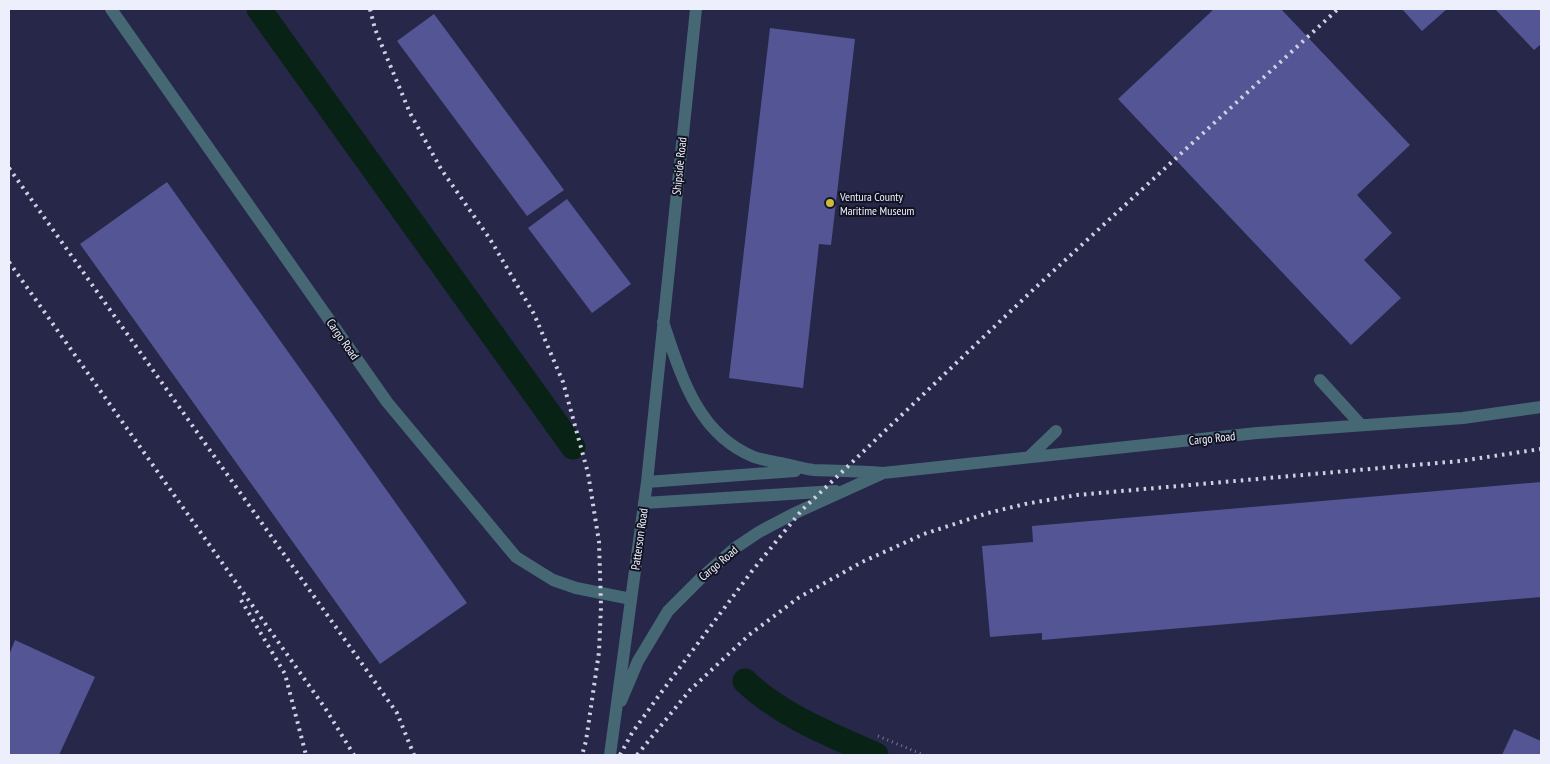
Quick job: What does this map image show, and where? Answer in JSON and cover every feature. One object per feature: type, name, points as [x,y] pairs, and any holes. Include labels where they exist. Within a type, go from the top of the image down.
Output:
[{"type":"street","name":"Cargo Road","points":[[111,9],[387,402],[516,557],[553,580],[576,588],[631,599]]},
{"type":"street","name":"Shipside Road","points":[[663,322],[696,9]]},
{"type":"street","name":"Cargo Road","points":[[663,322],[682,380],[696,406],[712,428],[727,441],[754,457],[813,470],[883,472],[1257,433],[1463,418],[1541,407]]},
{"type":"street","name":"Patterson Road","points":[[610,755],[647,482],[663,322]]},
{"type":"street","points":[[1320,380],[1361,426]]},
{"type":"street","points":[[1029,457],[1056,431]]},
{"type":"street","points":[[647,482],[813,470]]},
{"type":"street","name":"Cargo Road","points":[[614,718],[638,661],[668,611],[683,594],[735,548],[759,532],[883,472]]},
{"type":"street","points":[[644,503],[843,491]]},
{"type":"path","points":[[878,736],[924,755]]},
{"type":"building","points":[[1214,9],[1281,9],[1410,145],[1357,195],[1392,233],[1364,260],[1401,298],[1351,345],[1118,99]]},
{"type":"building","points":[[1402,9],[1447,9],[1422,31]]},
{"type":"building","points":[[1495,9],[1541,9],[1541,44],[1534,50]]},
{"type":"building","points":[[434,14],[564,190],[527,216],[397,41]]},
{"type":"building","points":[[770,28],[855,39],[831,245],[819,244],[803,388],[729,378]]},
{"type":"building","points":[[167,182],[467,603],[380,664],[80,244]]},
{"type":"building","points":[[567,199],[631,284],[592,313],[528,228]]},
{"type":"building","points":[[1541,482],[1541,597],[1042,640],[1042,633],[990,637],[982,546],[1033,542],[1032,526]]},
{"type":"building","points":[[15,640],[95,677],[59,755],[9,755],[9,655]]},
{"type":"building","points":[[1514,729],[1541,741],[1541,755],[1502,755]]},
{"type":"waterway","points":[[259,9],[573,447]]},
{"type":"waterway","points":[[745,681],[790,714],[824,732],[876,755]]},
{"type":"railway","points":[[370,9],[375,29],[410,113],[441,169],[490,239],[534,314],[563,382],[588,473],[599,542],[601,606],[599,652],[586,741],[582,755]]},
{"type":"railway","points":[[620,755],[632,733],[660,694],[752,571],[802,510],[1036,287],[1338,9]]},
{"type":"railway","points":[[9,168],[397,713],[414,755]]},
{"type":"railway","points":[[9,262],[325,708],[354,755]]},
{"type":"railway","points":[[637,755],[690,690],[749,635],[798,598],[862,562],[924,534],[988,513],[1077,495],[1460,461],[1541,449]]},
{"type":"railway","points":[[241,600],[285,674],[306,755]]},
{"type":"place","name":"Ventura County Maritime Museum","points":[[830,203]]}]
